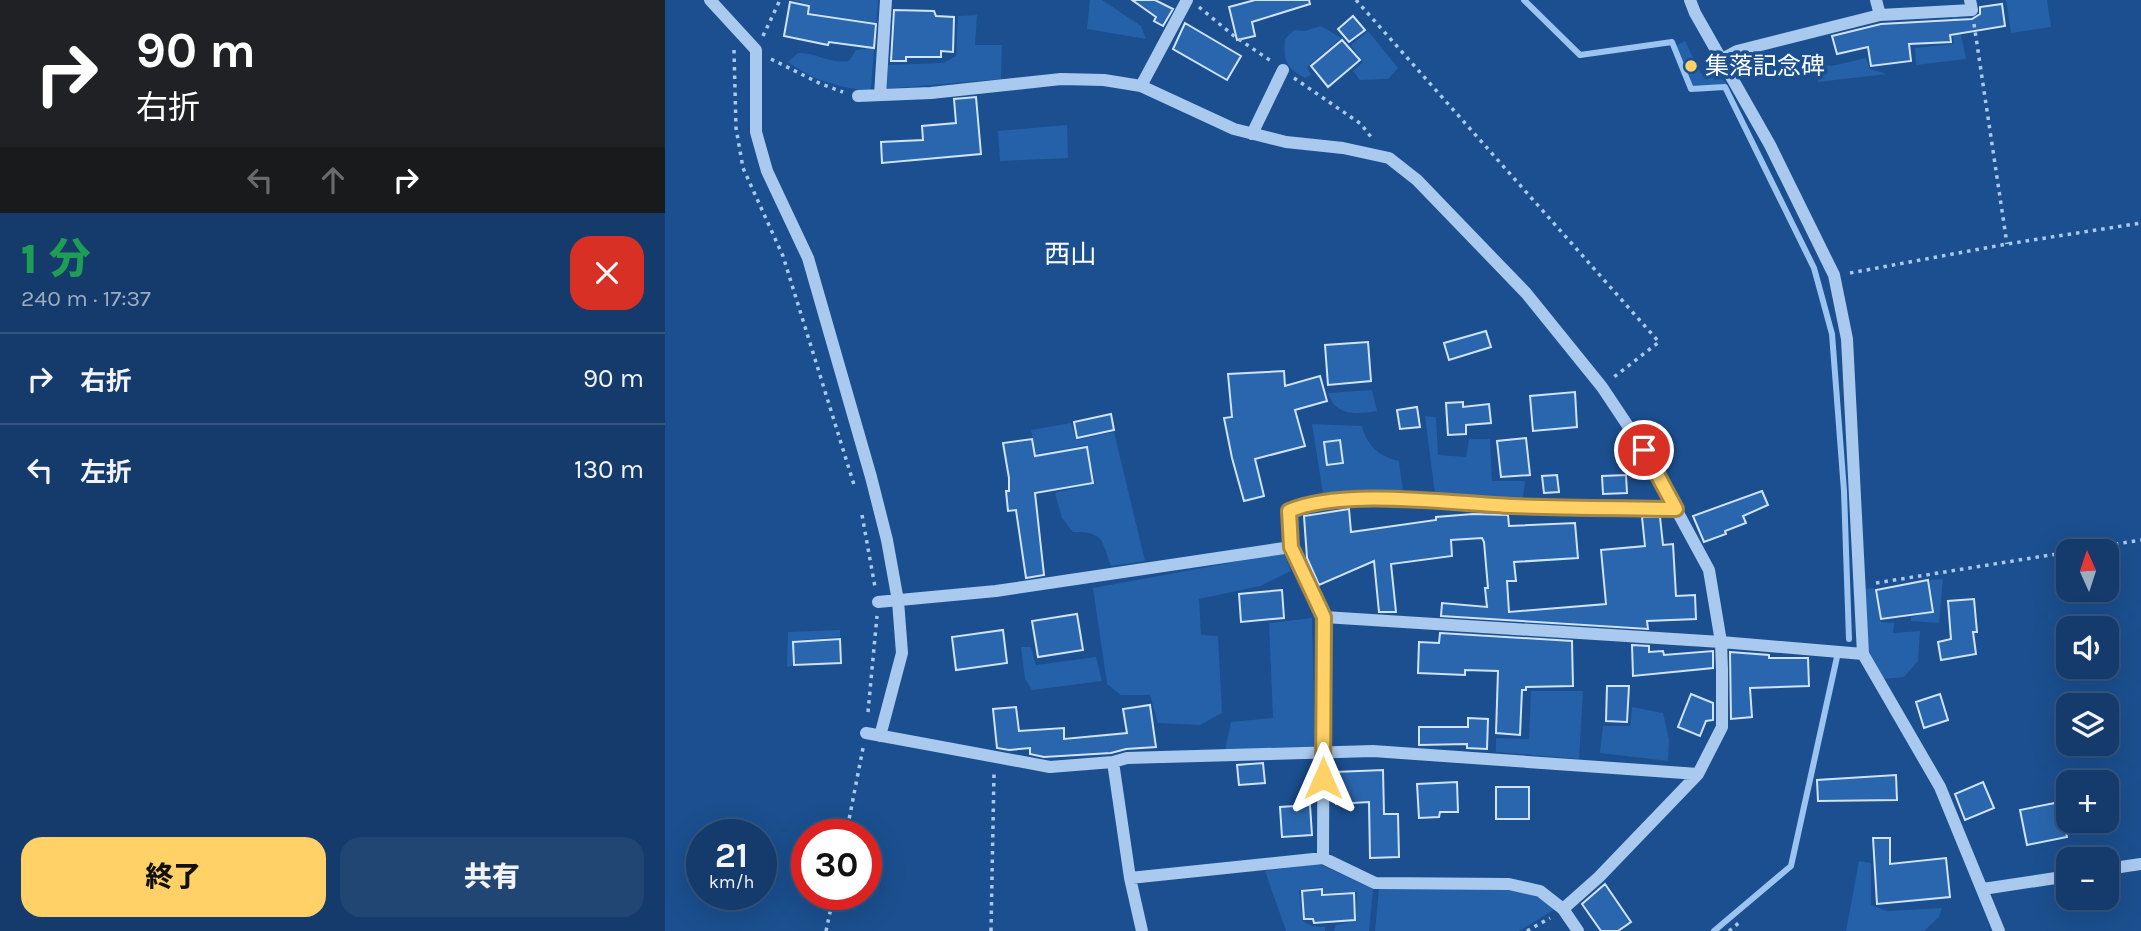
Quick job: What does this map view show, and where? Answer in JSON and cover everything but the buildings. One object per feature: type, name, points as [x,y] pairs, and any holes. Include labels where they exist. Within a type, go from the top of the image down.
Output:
[{"type":"street","points":[[710,0],[756,50],[756,132],[767,171],[808,258],[887,540],[898,601],[902,653],[880,736]]},
{"type":"street","points":[[880,95],[886,0]]},
{"type":"street","points":[[1141,86],[1187,0]]},
{"type":"street","points":[[1690,0],[1770,145],[1834,275],[1847,339],[1863,654],[1940,787],[1999,931]]},
{"type":"street","points":[[1876,0],[1879,15]]},
{"type":"street","points":[[1722,59],[1737,51],[1879,15],[1971,5]]},
{"type":"street","points":[[1252,134],[1283,70]]},
{"type":"street","points":[[858,96],[931,93],[1061,79],[1104,80],[1141,86],[1234,129],[1252,134],[1389,158],[1417,180],[1526,293],[1602,387],[1644,450],[1709,570],[1721,642],[1721,727],[1697,774],[1599,877],[1563,909]]},
{"type":"street","points":[[1323,858],[1324,617],[1291,547],[1289,511],[1304,505],[1369,498],[1515,506],[1676,509]]},
{"type":"street","points":[[878,602],[996,591],[1291,547]]},
{"type":"street","points":[[1324,617],[1721,642],[1863,654]]},
{"type":"street","points":[[866,733],[1050,767],[1113,762],[1127,758],[1373,751],[1697,774]]},
{"type":"street","points":[[1113,762],[1130,878],[1142,931]]},
{"type":"street","points":[[1130,878],[1323,858],[1375,883],[1509,884],[1541,891],[1563,909],[1578,931]]},
{"type":"street","points":[[2119,868],[2141,864]]},
{"type":"street","points":[[1983,889],[2056,878]]},
{"type":"path","points":[[779,0],[756,50],[821,85],[858,96]]},
{"type":"path","points":[[1356,0],[1659,342],[1602,387]]},
{"type":"path","points":[[1971,5],[2007,244]]},
{"type":"path","points":[[736,26],[733,63],[736,128],[743,168],[783,256],[856,489]]},
{"type":"path","points":[[1834,275],[2141,223]]},
{"type":"path","points":[[849,819],[866,733],[877,638],[878,602],[862,514]]},
{"type":"path","points":[[2119,544],[2141,540]]},
{"type":"path","points":[[1860,585],[2056,554]]},
{"type":"path","points":[[991,931],[995,757]]},
{"type":"path","points":[[1527,931],[1563,909]]},
{"type":"path","points":[[827,931],[831,910]]},
{"type":"path","points":[[1729,931],[1741,921]]},
{"type":"shaded area","points":[[792,0],[878,0],[871,88],[868,91],[826,82],[806,74],[788,62],[798,53],[834,61],[849,61],[856,50],[866,49],[869,22],[810,13],[810,5]]},
{"type":"shaded area","points":[[1090,0],[1102,0],[1141,26],[1146,39],[1087,29]]},
{"type":"shaded area","points":[[2006,0],[2047,0],[2051,27],[2011,33]]},
{"type":"shaded area","points":[[977,15],[975,45],[1002,45],[1001,79],[884,89],[886,65],[943,63],[956,56],[958,16]]},
{"type":"shaded area","points":[[1952,16],[1957,16],[1966,59],[1916,65],[1915,48],[1954,44]]},
{"type":"shaded area","points":[[1321,26],[1341,38],[1307,67],[1311,75],[1305,78],[1287,63],[1285,39],[1294,30],[1305,31]]},
{"type":"shaded area","points":[[1368,31],[1398,68],[1388,79],[1360,80],[1353,71],[1363,62],[1351,45]]},
{"type":"shaded area","points":[[1685,41],[1700,72],[1706,78],[1721,79],[1728,86],[1692,88],[1676,46]]},
{"type":"shaded area","points":[[1866,58],[1870,69],[1887,74],[1818,82],[1813,62],[1832,66]]},
{"type":"shaded area","points":[[1067,125],[1068,158],[1000,161],[998,131]]},
{"type":"shaded area","points":[[1372,390],[1377,411],[1362,413],[1342,410],[1328,393]]},
{"type":"shaded area","points":[[1425,416],[1436,417],[1438,455],[1466,457],[1469,439],[1490,439],[1492,481],[1525,481],[1523,498],[1435,494]]},
{"type":"shaded area","points":[[1071,423],[1076,440],[1114,432],[1145,561],[1111,566],[1100,539],[1091,534],[1073,532],[1062,518],[1055,493],[1095,483],[1087,445],[1036,454],[1031,430]]},
{"type":"shaded area","points":[[1312,424],[1362,426],[1375,449],[1399,461],[1403,492],[1323,494]]},
{"type":"shaded area","points":[[1284,553],[1291,571],[1260,586],[1199,599],[1201,635],[1218,636],[1222,713],[1200,725],[1158,723],[1150,695],[1121,695],[1107,684],[1093,588]]},
{"type":"shaded area","points":[[1943,579],[1939,623],[1911,621],[1911,617],[1934,612],[1930,580]]},
{"type":"shaded area","points":[[1874,588],[1881,622],[1894,623],[1893,633],[1920,631],[1918,661],[1904,677],[1884,679],[1866,652],[1864,589]]},
{"type":"shaded area","points":[[1312,618],[1315,748],[1225,750],[1231,722],[1273,718],[1269,623]]},
{"type":"shaded area","points":[[840,630],[840,637],[792,641],[792,666],[787,667],[788,632]]},
{"type":"shaded area","points":[[1021,647],[1031,647],[1036,665],[1096,657],[1102,681],[1032,690],[1025,679]]},
{"type":"shaded area","points":[[1531,691],[1583,691],[1579,759],[1496,752],[1496,738],[1529,739]]},
{"type":"shaded area","points":[[1632,707],[1663,713],[1669,740],[1668,761],[1600,753],[1603,726],[1630,726]]},
{"type":"shaded area","points":[[1859,861],[1871,863],[1871,905],[1887,911],[1942,908],[1939,917],[1924,931],[1846,931]]},
{"type":"shaded area","points":[[1319,864],[1373,889],[1369,931],[1334,931],[1336,925],[1356,921],[1357,892],[1323,893],[1322,887],[1299,890],[1303,921],[1312,926],[1325,927],[1325,931],[1286,931],[1265,871]]},
{"type":"shaded area","points":[[1379,888],[1508,888],[1538,895],[1555,909],[1519,931],[1375,931]]},
{"type":"waterway","points":[[1524,0],[1580,55],[1672,42],[1691,89],[1725,87],[1814,268],[1832,334],[1844,491],[1849,639]]},
{"type":"waterway","points":[[1714,931],[1791,866],[1837,657]]},
{"type":"place","name":"集落記念碑","points":[[1691,66]]},
{"type":"district","name":"西山","points":[[1070,254]]},
{"type":"route","points":[[1323,778],[1324,617],[1291,547],[1289,511],[1304,505],[1369,498],[1515,506],[1676,509],[1644,450]]}]
